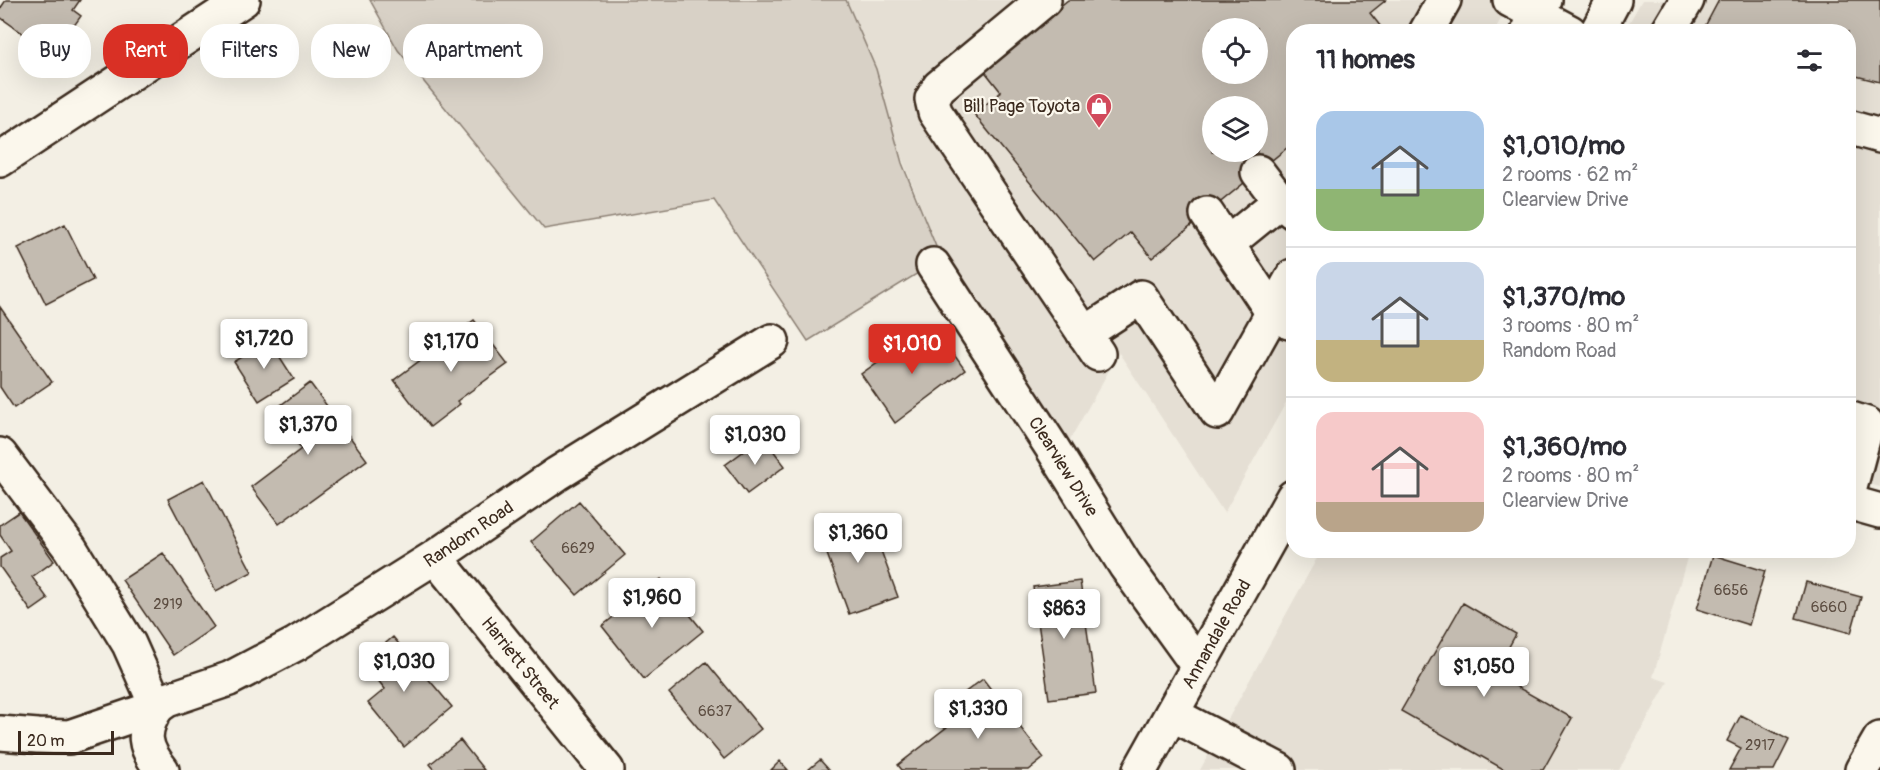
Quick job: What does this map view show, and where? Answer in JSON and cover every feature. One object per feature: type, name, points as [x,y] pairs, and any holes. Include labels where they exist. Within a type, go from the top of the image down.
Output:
[{"type":"street","points":[[0,160],[243,0]]},
{"type":"street","points":[[1044,0],[939,87],[932,99],[935,112],[1091,344],[1142,297],[1217,412],[1283,319],[1207,214]]},
{"type":"street","points":[[1430,24],[1444,0]]},
{"type":"street","points":[[1601,24],[1614,0]]},
{"type":"street","points":[[1673,24],[1687,0]]},
{"type":"street","points":[[1530,11],[1555,24]]},
{"type":"street","points":[[1856,129],[1880,136]]},
{"type":"street","points":[[1227,244],[1286,207],[1258,172]]},
{"type":"street","name":"Clearview Drive","points":[[933,265],[1051,446],[1125,565],[1198,666]]},
{"type":"street","name":"Random Road","points":[[0,733],[69,737],[229,679],[286,649],[435,557],[557,474],[772,341]]},
{"type":"street","points":[[0,455],[76,557],[129,644],[157,707],[147,721],[145,740],[151,757],[162,770]]},
{"type":"street","points":[[1856,504],[1880,511]]},
{"type":"street","name":"Annandale Road","points":[[1140,770],[1286,509]]},
{"type":"street","name":"Harriett Street","points":[[435,557],[607,770]]},
{"type":"street","points":[[1172,714],[1279,770]]},
{"type":"street","points":[[1862,770],[1880,738]]},
{"type":"shaded area","points":[[370,0],[846,0],[876,69],[902,163],[941,259],[808,341],[714,200],[544,229],[421,78],[543,78],[543,24],[403,24],[403,56],[391,38],[391,24],[383,24]]},
{"type":"shaded area","points":[[841,0],[1512,0],[1498,24],[1286,24],[1286,402],[1224,513],[1119,353],[1064,450],[941,259]]},
{"type":"shaded area","points":[[1642,0],[1880,0],[1880,487],[1856,480],[1856,24],[1628,24]]},
{"type":"shaded area","points":[[1317,558],[1687,558],[1653,677],[1668,682],[1619,770],[1200,770]]},
{"type":"building","points":[[6,0],[80,0],[73,10],[81,16],[75,24],[18,24],[18,30],[0,17],[0,9]]},
{"type":"building","name":"Bill Page Toyota","points":[[1068,0],[1386,0],[1370,13],[1379,24],[1286,24],[1286,149],[1152,258],[1131,232],[1095,262],[974,114],[1001,92],[983,69]]},
{"type":"building","points":[[1719,0],[1880,0],[1880,82],[1856,76],[1856,24],[1706,24]]},
{"type":"building","points":[[65,224],[93,280],[46,304],[18,248]]},
{"type":"building","points":[[0,307],[52,382],[14,408],[0,387]]},
{"type":"building","points":[[474,320],[508,364],[457,401],[460,404],[430,427],[394,380]]},
{"type":"building","points":[[940,335],[965,370],[895,423],[861,374],[914,336],[923,348]]},
{"type":"building","points":[[269,340],[294,379],[259,401],[234,362]]},
{"type":"building","points":[[310,383],[367,460],[279,524],[251,487],[301,449],[273,411]]},
{"type":"building","points":[[763,437],[785,466],[747,494],[725,465]]},
{"type":"building","points":[[204,480],[252,572],[216,591],[168,499]]},
{"type":"building","points":[[579,501],[625,555],[577,595],[531,542]]},
{"type":"building","points":[[19,512],[54,561],[32,577],[48,599],[31,611],[0,567],[0,558],[11,551],[0,535],[0,525]]},
{"type":"building","points":[[868,515],[898,597],[849,614],[819,532]]},
{"type":"building","points":[[163,553],[214,627],[173,655],[122,580]]},
{"type":"building","points":[[1712,558],[1723,558],[1765,571],[1749,625],[1697,609]]},
{"type":"building","points":[[661,579],[703,631],[644,679],[602,626]]},
{"type":"building","points":[[1080,581],[1096,693],[1049,699],[1033,587]]},
{"type":"building","points":[[1806,582],[1861,597],[1851,633],[1796,618]]},
{"type":"building","points":[[1463,603],[1516,634],[1494,674],[1572,718],[1543,770],[1505,770],[1401,711]]},
{"type":"building","points":[[393,637],[452,707],[404,747],[368,703],[385,689],[363,662]]},
{"type":"building","points":[[706,662],[761,729],[724,759],[669,693]]},
{"type":"building","points":[[983,679],[1044,758],[1029,770],[902,770],[898,765],[970,709],[960,696]]},
{"type":"building","points":[[1741,715],[1789,740],[1774,770],[1729,770],[1741,748],[1727,741]]},
{"type":"building","points":[[460,740],[484,770],[435,770],[430,764]]},
{"type":"building","points":[[820,760],[829,770],[808,770]]},
{"type":"building","points":[[780,761],[788,770],[771,770]]},
{"type":"place","name":"Bill Page Toyota","points":[[1099,129]]}]
